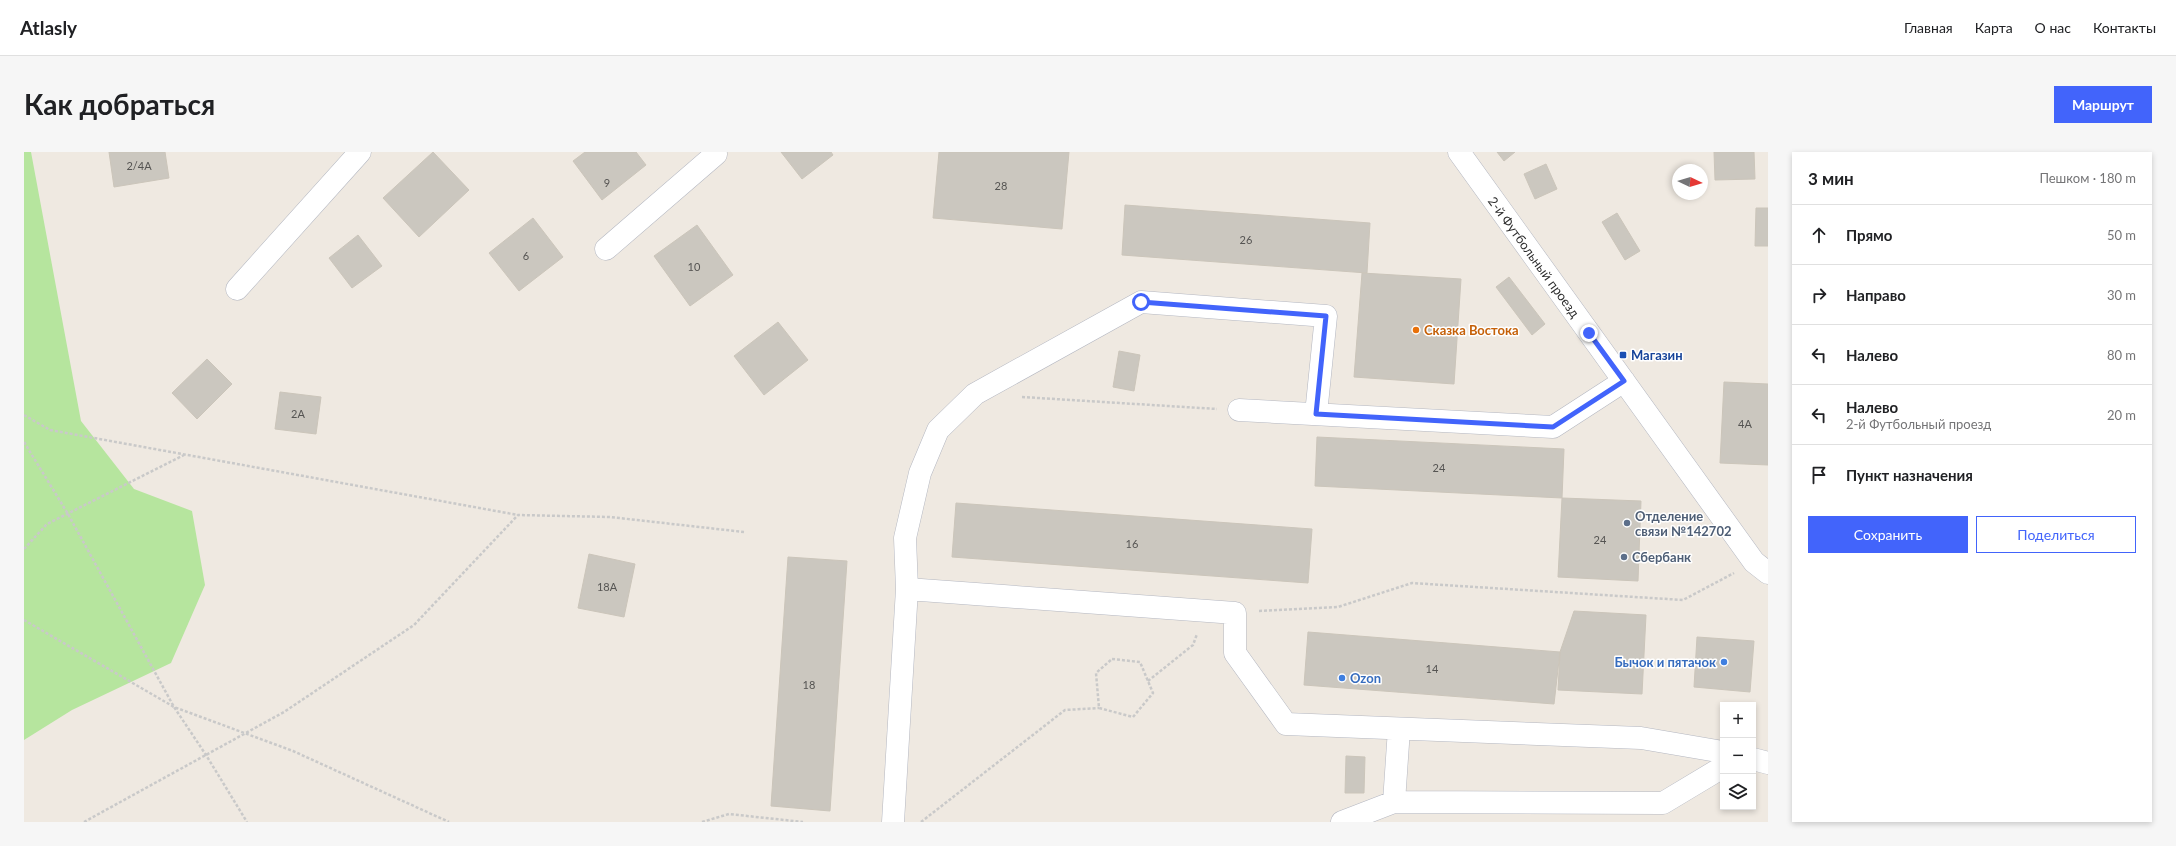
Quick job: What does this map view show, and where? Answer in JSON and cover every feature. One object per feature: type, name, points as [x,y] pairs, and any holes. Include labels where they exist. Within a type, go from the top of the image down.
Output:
[{"type":"street","points":[[237,289],[360,152]]},
{"type":"street","points":[[606,249],[716,154],[714,152]]},
{"type":"street","name":"2-й Футбольный проезд","points":[[1459,152],[1761,568]]},
{"type":"street","points":[[893,822],[907,589],[905,538],[920,473],[938,430],[975,394],[1141,302],[1326,316],[1316,414]]},
{"type":"street","points":[[1239,410],[1553,427],[1624,381]]},
{"type":"street","points":[[907,589],[1235,613],[1235,653],[1286,724],[1641,738],[1720,751]]},
{"type":"street","points":[[1394,802],[1399,728]]},
{"type":"street","points":[[1756,760],[1768,763]]},
{"type":"street","points":[[1342,822],[1394,802],[1663,803],[1720,770]]},
{"type":"path","points":[[1021,397],[1239,410]]},
{"type":"path","points":[[24,415],[50,430],[518,515],[610,517],[744,532]]},
{"type":"path","points":[[24,442],[68,514],[174,707],[206,755],[246,822]]},
{"type":"path","points":[[24,549],[47,524],[185,454]]},
{"type":"path","points":[[84,822],[284,712],[414,625],[518,515]]},
{"type":"path","points":[[1235,613],[1338,607],[1412,583],[1683,600],[1761,568]]},
{"type":"path","points":[[1148,681],[1193,645],[1207,611]]},
{"type":"path","points":[[24,620],[174,707],[294,751],[449,822]]},
{"type":"path","points":[[921,822],[1065,710],[1099,708],[1133,717],[1153,693],[1140,662],[1112,658],[1096,673],[1099,708]]},
{"type":"path","points":[[702,822],[729,814],[803,822]]},
{"type":"green space","points":[[24,152],[31,152],[81,421],[134,489],[192,511],[205,585],[171,663],[72,710],[24,740]]},
{"type":"building","points":[[109,152],[165,152],[169,178],[114,187]]},
{"type":"building","points":[[433,152],[469,190],[419,237],[383,198]]},
{"type":"building","points":[[585,152],[636,152],[646,165],[602,200],[573,161]]},
{"type":"building","points":[[781,152],[831,152],[833,155],[802,179]]},
{"type":"building","points":[[939,152],[1069,152],[1062,229],[933,218]]},
{"type":"building","points":[[1497,152],[1515,152],[1504,161]]},
{"type":"building","points":[[1714,152],[1754,152],[1755,179],[1715,180]]},
{"type":"building","points":[[1546,164],[1557,189],[1535,199],[1524,174]]},
{"type":"building","points":[[1125,205],[1370,223],[1367,273],[1122,255]]},
{"type":"building","points":[[1756,208],[1768,208],[1768,246],[1755,246]]},
{"type":"building","points":[[1617,213],[1640,251],[1625,260],[1602,222]]},
{"type":"building","points":[[533,218],[563,257],[519,291],[489,253]]},
{"type":"building","points":[[697,225],[733,275],[690,306],[654,256]]},
{"type":"building","points":[[358,235],[382,266],[352,288],[329,258]]},
{"type":"building","points":[[1362,273],[1461,279],[1454,384],[1354,377]]},
{"type":"building","points":[[1509,277],[1545,324],[1532,335],[1496,287]]},
{"type":"building","points":[[778,322],[808,360],[764,395],[734,356]]},
{"type":"building","points":[[1119,351],[1140,355],[1134,391],[1113,387]]},
{"type":"building","points":[[207,359],[232,384],[197,419],[172,393]]},
{"type":"building","points":[[1724,382],[1768,384],[1768,465],[1720,463]]},
{"type":"building","points":[[280,392],[321,397],[316,434],[275,429]]},
{"type":"building","points":[[1317,437],[1564,449],[1562,498],[1315,486]]},
{"type":"building","points":[[1562,498],[1641,501],[1638,581],[1558,577]]},
{"type":"building","points":[[956,503],[1312,529],[1308,583],[952,557]]},
{"type":"building","points":[[589,554],[635,564],[624,617],[578,608]]},
{"type":"building","points":[[788,557],[847,561],[830,811],[771,806]]},
{"type":"building","points":[[1574,611],[1646,615],[1642,694],[1558,690],[1560,652]]},
{"type":"building","points":[[1308,632],[1560,652],[1554,704],[1304,685]]},
{"type":"building","points":[[1697,637],[1754,641],[1750,692],[1694,687]]},
{"type":"building","points":[[1346,756],[1365,757],[1364,793],[1345,793]]},
{"type":"place","name":"Сказка Востока","points":[[1416,330]]},
{"type":"place","name":"Магазин","points":[[1623,355]]},
{"type":"place","name":"Отделение связи №142702","points":[[1627,523]]},
{"type":"place","name":"Сбербанк","points":[[1624,557]]},
{"type":"place","name":"Бычок и пятачок","points":[[1724,662]]},
{"type":"place","name":"Ozon","points":[[1342,678]]},
{"type":"route","points":[[1141,302],[1326,316],[1316,414],[1553,427],[1624,381],[1589,333]]}]
